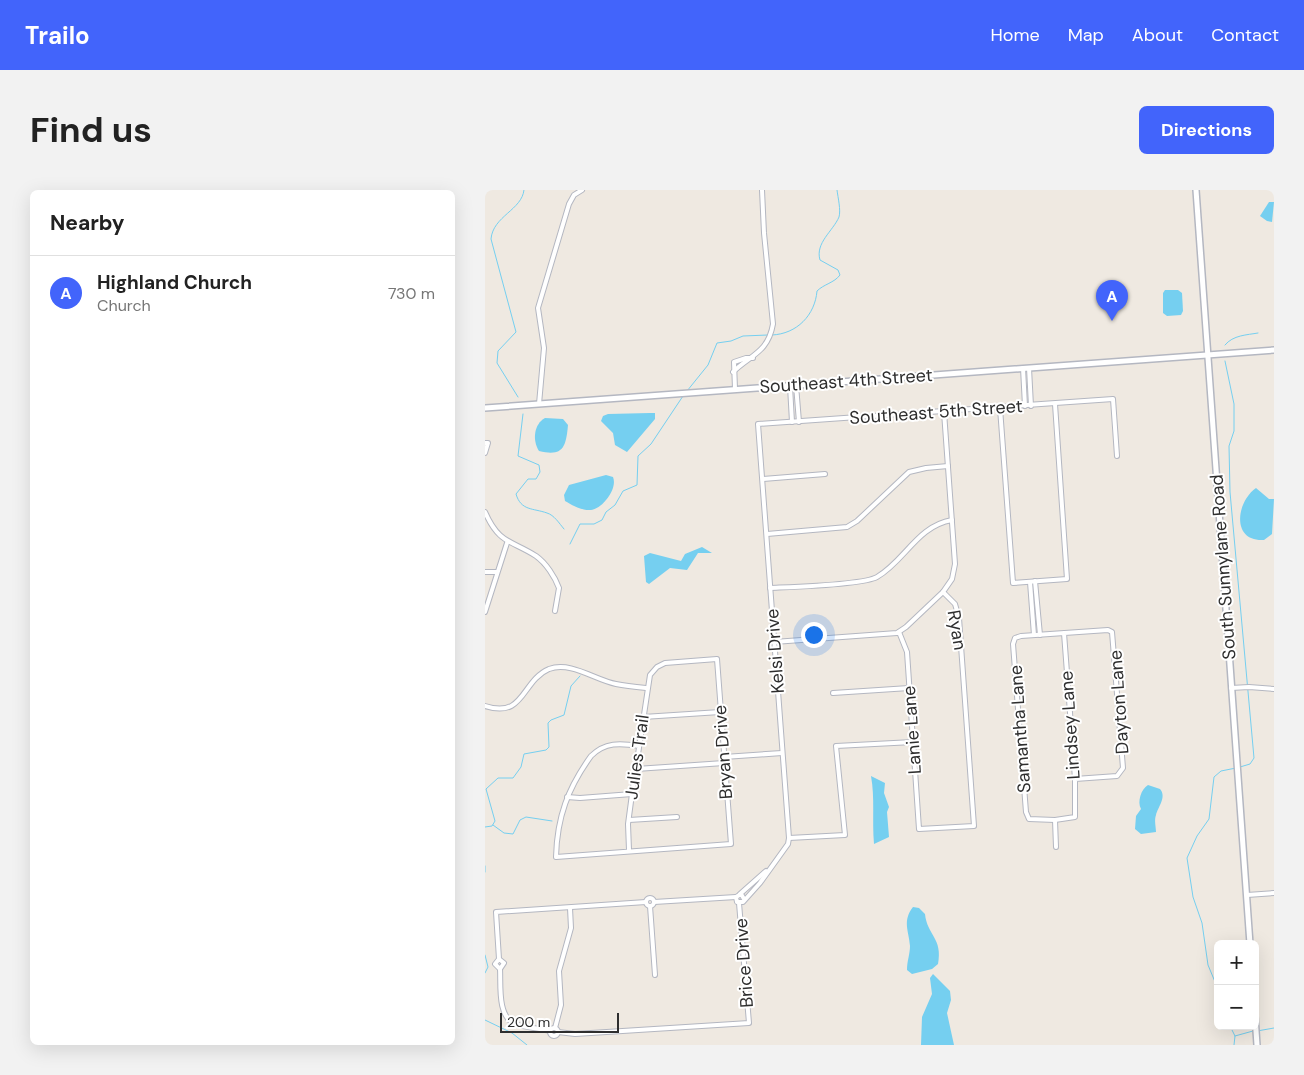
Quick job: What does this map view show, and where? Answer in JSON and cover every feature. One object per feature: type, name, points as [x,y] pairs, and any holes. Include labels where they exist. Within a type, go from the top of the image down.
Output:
[{"type":"main road","name":"South Sunnylane Road","points":[[1196,190],[1250,940]]},
{"type":"main road","name":"Southeast 4th Street","points":[[485,408],[1274,350]]},
{"type":"main road","points":[[1256,1030],[1257,1045]]},
{"type":"street","points":[[539,404],[544,348],[538,308],[569,204],[574,196],[582,190]]},
{"type":"street","points":[[735,389],[733,372],[735,361],[753,358],[772,333],[773,324],[764,233],[762,190]]},
{"type":"street","points":[[1023,368],[1025,406]]},
{"type":"street","points":[[1029,368],[1031,406]]},
{"type":"street","points":[[793,385],[799,422]]},
{"type":"street","points":[[792,422],[793,385]]},
{"type":"street","name":"Southeast 5th Street","points":[[758,424],[1113,399],[1117,456]]},
{"type":"street","points":[[1000,408],[1013,583],[1033,582],[1067,579],[1055,404]]},
{"type":"street","name":"Ryan","points":[[919,830],[974,826],[959,618],[955,604],[943,592],[952,579],[955,570],[944,412]]},
{"type":"street","name":"Kelsi Drive","points":[[758,424],[789,838]]},
{"type":"street","points":[[485,453],[487,443]]},
{"type":"street","points":[[767,534],[847,527],[857,521],[909,472],[948,466]]},
{"type":"street","points":[[763,479],[825,474]]},
{"type":"street","points":[[485,512],[494,529],[507,542],[534,555],[548,568],[559,588],[559,601],[555,612]]},
{"type":"street","points":[[770,588],[874,579],[927,530],[942,522],[952,520]]},
{"type":"street","points":[[485,612],[507,542]]},
{"type":"street","points":[[485,572],[497,572]]},
{"type":"street","points":[[1033,582],[1039,635]]},
{"type":"street","points":[[1033,582],[1034,635],[1063,633]]},
{"type":"street","points":[[775,642],[899,632],[943,592]]},
{"type":"street","name":"Lanie Lane","points":[[899,632],[907,652],[919,830]]},
{"type":"street","name":"Dayton Lane","points":[[1063,633],[1112,632],[1123,768],[1117,776],[1075,779]]},
{"type":"street","name":"Lindsey Lane","points":[[1055,820],[1075,817],[1075,779],[1063,633]]},
{"type":"street","name":"Samantha Lane","points":[[1034,635],[1015,638],[1013,644],[1026,812],[1029,820],[1055,820]]},
{"type":"street","name":"Julies Trail","points":[[629,850],[629,820],[649,676],[657,667],[668,663],[717,659]]},
{"type":"street","name":"Bryan Drive","points":[[629,850],[731,844],[717,659]]},
{"type":"street","points":[[485,706],[499,709],[514,705],[539,675],[560,667],[569,668],[615,684],[646,688]]},
{"type":"street","points":[[1231,688],[1249,686],[1274,689]]},
{"type":"street","points":[[833,693],[909,688]]},
{"type":"street","points":[[643,717],[720,712]]},
{"type":"street","points":[[650,906],[654,902],[736,897],[767,870],[787,846],[789,838],[845,835],[836,746],[913,742]]},
{"type":"street","points":[[629,850],[556,856],[559,819],[567,797],[587,760],[598,749],[616,744],[639,746]]},
{"type":"street","points":[[724,757],[782,752]]},
{"type":"street","points":[[636,769],[724,763]]},
{"type":"street","points":[[567,797],[580,798],[632,794]]},
{"type":"street","points":[[629,820],[677,817]]},
{"type":"street","points":[[1055,820],[1056,847]]},
{"type":"street","points":[[736,897],[739,902],[744,899],[760,883],[767,870]]},
{"type":"street","points":[[1247,895],[1274,893]]},
{"type":"street","points":[[740,894],[744,899]]},
{"type":"street","points":[[555,1028],[559,1032],[554,1036],[550,1031],[514,1024],[507,1019],[503,1008],[500,969],[495,964],[499,959],[496,912],[645,902],[650,898],[654,902]]},
{"type":"street","points":[[645,902],[650,906],[655,975]]},
{"type":"street","name":"Brice Drive","points":[[559,1032],[575,1034],[749,1022],[739,902]]},
{"type":"street","points":[[550,1031],[555,1028],[561,1005],[559,971],[571,928],[570,908]]},
{"type":"water","points":[[1269,202],[1274,202],[1272,222],[1260,216]]},
{"type":"water","points":[[1165,290],[1178,290],[1182,293],[1183,311],[1181,315],[1167,316],[1163,313],[1163,293]]},
{"type":"water","points":[[655,413],[655,419],[627,452],[615,445],[613,433],[601,421],[603,416],[608,414]]},
{"type":"water","points":[[545,418],[563,419],[568,425],[566,439],[562,448],[553,453],[539,451],[535,442],[536,428]]},
{"type":"water","points":[[606,475],[613,477],[614,482],[608,498],[600,506],[591,510],[584,510],[565,501],[564,495],[569,485]]},
{"type":"water","points":[[1256,488],[1269,499],[1274,499],[1272,534],[1264,540],[1253,539],[1246,535],[1240,520],[1244,502]]},
{"type":"water","points":[[702,547],[712,553],[698,553],[687,570],[670,568],[649,584],[646,582],[644,556],[650,553],[681,561],[685,554]]},
{"type":"water","points":[[871,776],[885,783],[884,793],[889,807],[887,812],[889,837],[874,844],[873,793]]},
{"type":"water","points":[[1148,785],[1160,789],[1163,795],[1155,817],[1156,832],[1141,834],[1135,829],[1136,816],[1141,809],[1139,803],[1142,793]]},
{"type":"water","points":[[913,907],[919,908],[925,914],[926,921],[937,942],[939,955],[938,964],[932,969],[912,974],[907,970],[910,946],[907,922]]},
{"type":"water","points":[[933,974],[950,991],[951,1000],[947,1013],[954,1045],[921,1045],[922,1017],[932,994],[930,978]]},
{"type":"waterway","points":[[518,397],[497,363],[498,351],[516,332],[491,239],[497,224],[518,203],[524,190]]},
{"type":"waterway","points":[[772,335],[789,331],[803,322],[813,308],[817,291],[840,275],[838,270],[820,260],[819,254],[822,243],[840,214],[837,190]]},
{"type":"waterway","points":[[1225,345],[1236,337],[1258,333]]},
{"type":"waterway","points":[[687,391],[708,365],[717,343],[731,341],[743,336],[768,335]]},
{"type":"waterway","points":[[1225,361],[1234,404],[1234,431],[1229,446],[1230,492],[1254,758],[1250,764],[1240,767]]},
{"type":"waterway","points":[[570,544],[580,524],[594,524],[602,520],[606,512],[615,505],[623,491],[637,485],[638,456],[651,444],[683,396]]},
{"type":"waterway","points":[[523,414],[518,456],[539,465],[540,472],[536,479],[528,479],[516,494],[524,506],[550,514],[564,529]]},
{"type":"waterway","points":[[485,827],[492,826],[495,821],[486,789],[498,778],[513,778],[521,767],[524,754],[546,750],[549,747],[548,723],[564,715],[571,686],[580,676]]},
{"type":"waterway","points":[[1216,985],[1208,965],[1202,923],[1193,897],[1187,858],[1197,836],[1209,819],[1214,777],[1221,771],[1236,768]]},
{"type":"waterway","points":[[493,825],[504,833],[513,834],[520,820],[526,817],[552,821]]},
{"type":"waterway","points":[[485,866],[485,872]]},
{"type":"waterway","points":[[485,955],[488,967],[485,973]]},
{"type":"waterway","points":[[485,1020],[512,1033],[527,1045]]},
{"type":"waterway","points":[[1257,1031],[1274,1028]]},
{"type":"waterway","points":[[1232,1030],[1235,1036],[1234,1045]]},
{"type":"waterway","points":[[1235,1036],[1253,1031]]},
{"type":"place","name":"Highland Church","points":[[1112,321]]}]
